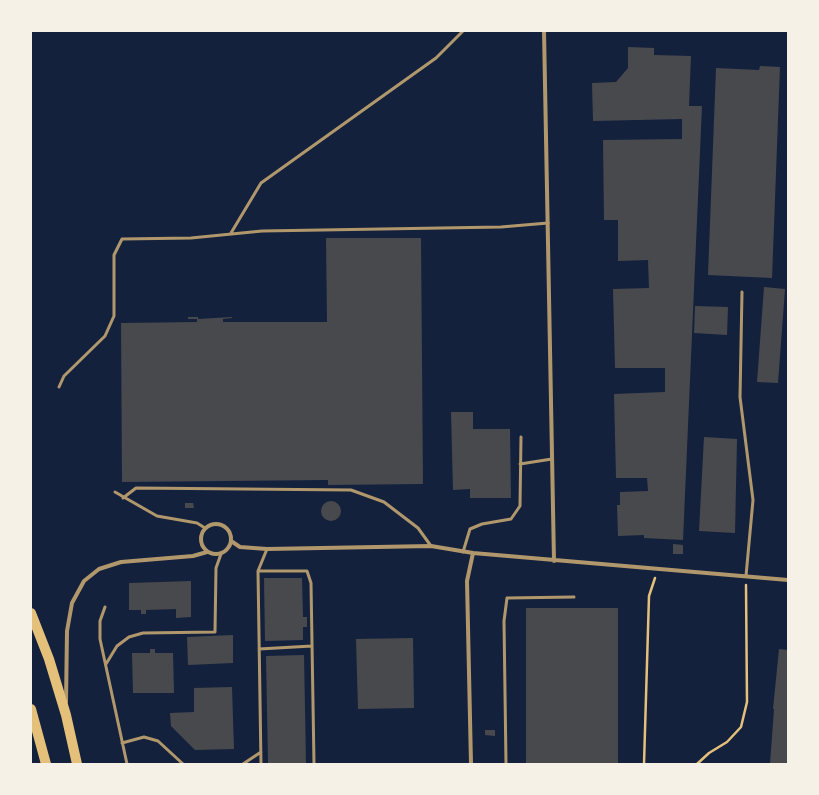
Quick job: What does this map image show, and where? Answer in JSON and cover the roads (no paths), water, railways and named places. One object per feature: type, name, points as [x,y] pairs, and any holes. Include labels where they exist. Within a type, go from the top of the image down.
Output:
[{"type":"main road","points":[[31,613],[49,659],[66,715],[77,764]]},
{"type":"main road","points":[[31,709],[46,764]]},
{"type":"street","points":[[544,31],[554,561]]},
{"type":"street","points":[[211,524],[219,524],[226,527],[230,534],[231,541],[226,551],[221,554],[214,554],[208,552],[200,541],[201,534],[205,528],[211,524]]},
{"type":"street","points":[[231,541],[240,548],[267,549],[431,546],[463,552],[554,561],[788,580]]},
{"type":"street","points":[[66,715],[67,631],[72,603],[84,581],[99,569],[121,562],[193,556],[208,552]]},
{"type":"street","points":[[471,764],[467,581],[473,553]]},
{"type":"lane","points":[[231,233],[261,183],[436,58],[463,31]]},
{"type":"lane","points":[[59,387],[64,376],[106,336],[114,316],[114,255],[122,239],[192,238],[231,233],[501,227],[548,223]]},
{"type":"lane","points":[[742,292],[740,397],[752,500],[746,576]]},
{"type":"lane","points":[[463,552],[470,529],[482,524],[511,519],[520,506],[521,437]]},
{"type":"lane","points":[[520,464],[552,460]]},
{"type":"lane","points":[[123,498],[136,488],[351,490],[384,502],[418,528],[431,546]]},
{"type":"lane","points":[[115,492],[123,498],[157,516],[197,524],[205,528]]},
{"type":"lane","points":[[261,764],[258,571],[267,549]]},
{"type":"lane","points":[[106,664],[117,646],[129,637],[143,633],[215,632],[216,568],[221,554]]},
{"type":"lane","points":[[258,571],[307,571],[311,583],[314,764]]},
{"type":"lane","points":[[506,764],[504,621],[507,598],[574,597]]},
{"type":"lane","points":[[105,607],[100,621],[100,638],[127,764]]},
{"type":"lane","points":[[259,649],[312,646]]},
{"type":"lane","points":[[122,743],[144,737],[158,741],[183,764]]},
{"type":"lane","points":[[243,764],[261,752]]}]
